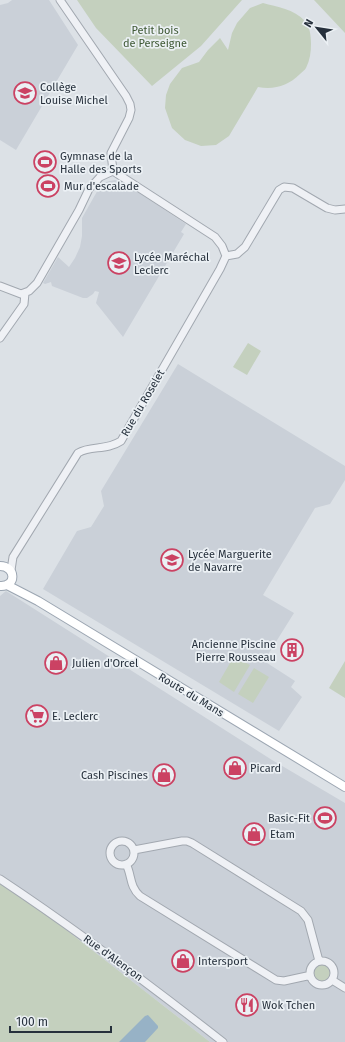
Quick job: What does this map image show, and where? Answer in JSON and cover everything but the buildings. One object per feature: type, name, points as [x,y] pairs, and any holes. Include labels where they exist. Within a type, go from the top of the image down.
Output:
[{"type":"main road","name":"Route du Mans","points":[[0,566],[7,567],[11,574],[38,601]]},
{"type":"main road","points":[[4,586],[11,581],[11,574]]},
{"type":"main road","name":"Route du Mans","points":[[4,586],[38,601],[345,787]]},
{"type":"street","points":[[60,0],[130,104],[131,110],[129,118],[111,153],[113,171]]},
{"type":"street","points":[[113,171],[215,237],[222,246],[226,256],[237,254],[246,246],[279,190],[284,187],[293,188],[327,208],[335,210],[345,209]]},
{"type":"street","points":[[0,286],[21,294],[29,291],[37,283],[79,210],[89,189],[100,177],[113,171]]},
{"type":"street","name":"Rue du Roselet","points":[[0,566],[13,557],[78,453],[85,449],[102,448],[121,442],[226,256]]},
{"type":"street","points":[[0,338],[24,304],[24,293]]},
{"type":"street","name":"Rue du Roselet","points":[[11,574],[13,557]]},
{"type":"street","points":[[122,840],[129,842],[133,846],[134,850],[135,852],[133,859],[129,864],[116,864],[111,859],[111,846],[116,842],[122,840]]},
{"type":"street","points":[[134,850],[182,841],[192,843],[301,911],[308,920],[319,961]]},
{"type":"street","points":[[126,864],[129,870],[132,886],[136,893],[140,896],[272,977],[282,981],[307,976],[310,977]]},
{"type":"street","name":"Rue d'Alençon","points":[[0,878],[52,913],[223,1042]]},
{"type":"street","points":[[319,961],[324,961],[331,965],[334,970],[332,980],[326,984],[320,985],[314,982],[310,977],[311,967],[319,961]]},
{"type":"street","points":[[332,980],[345,988]]},
{"type":"shaded area","name":"Collège Louise Michel","points":[[12,0],[49,0],[78,45],[16,150],[0,140],[0,5],[8,3]]},
{"type":"shaded area","name":"Lycée Maréchal Leclerc","points":[[115,180],[123,182],[186,224],[181,232],[184,234],[123,337],[96,303],[99,292],[95,291],[87,298],[83,298],[52,286],[51,282],[45,284],[43,283],[58,257],[69,267],[80,247],[82,236],[82,218],[103,183]]},
{"type":"shaded area","name":"Lycée Marguerite de Navarre","points":[[178,364],[345,466],[345,480],[330,504],[315,508],[263,595],[294,613],[264,661],[295,681],[291,687],[302,697],[279,731],[43,589],[77,531],[91,527],[104,506],[101,491]]},
{"type":"shaded area","points":[[6,591],[272,760],[345,803],[345,1042],[210,1042],[51,918],[0,884],[0,596]]},
{"type":"green space","name":"Petit bois de Perseigne","points":[[77,0],[242,0],[201,46],[152,86],[96,28]]},
{"type":"green space","points":[[314,0],[345,0],[345,33]]},
{"type":"green space","points":[[263,3],[291,11],[307,23],[310,32],[311,44],[310,56],[306,68],[291,82],[286,84],[270,88],[258,87],[229,136],[216,145],[201,146],[185,140],[172,128],[165,108],[166,95],[170,84],[182,68],[199,62],[220,38],[228,50],[232,33],[237,23],[250,8]]},
{"type":"green space","points":[[248,343],[261,351],[247,375],[233,367]]},
{"type":"green space","points":[[234,656],[250,665],[234,692],[219,682]]},
{"type":"green space","points":[[345,661],[345,698],[329,688]]},
{"type":"green space","points":[[254,668],[269,677],[253,703],[238,694]]},
{"type":"green space","points":[[0,884],[51,918],[210,1042],[0,1042]]},
{"type":"green space","points":[[322,964],[328,967],[331,973],[328,979],[322,982],[316,979],[313,973],[316,967]]},
{"type":"water","points":[[148,1015],[158,1026],[158,1028],[145,1042],[119,1042],[145,1016]]},
{"type":"place","name":"Collège Louise Michel","points":[[25,93]]},
{"type":"place","name":"Gymnase de la Halle des Sports","points":[[45,162]]},
{"type":"place","name":"Mur d'escalade","points":[[48,186]]},
{"type":"place","name":"Lycée Maréchal Leclerc","points":[[119,263]]},
{"type":"place","name":"Lycée Marguerite de Navarre","points":[[172,560]]},
{"type":"place","name":"Ancienne Piscine Pierre Rousseau","points":[[292,650]]},
{"type":"place","name":"Julien d'Orcel","points":[[56,663]]},
{"type":"place","name":"E. Leclerc","points":[[37,716]]},
{"type":"place","name":"Picard","points":[[235,768]]},
{"type":"place","name":"Cash Piscines","points":[[164,775]]},
{"type":"place","name":"Basic-Fit","points":[[325,818]]},
{"type":"place","name":"Etam","points":[[254,834]]},
{"type":"place","name":"Intersport","points":[[183,961]]},
{"type":"place","name":"Wok Tchen","points":[[247,1005]]}]
